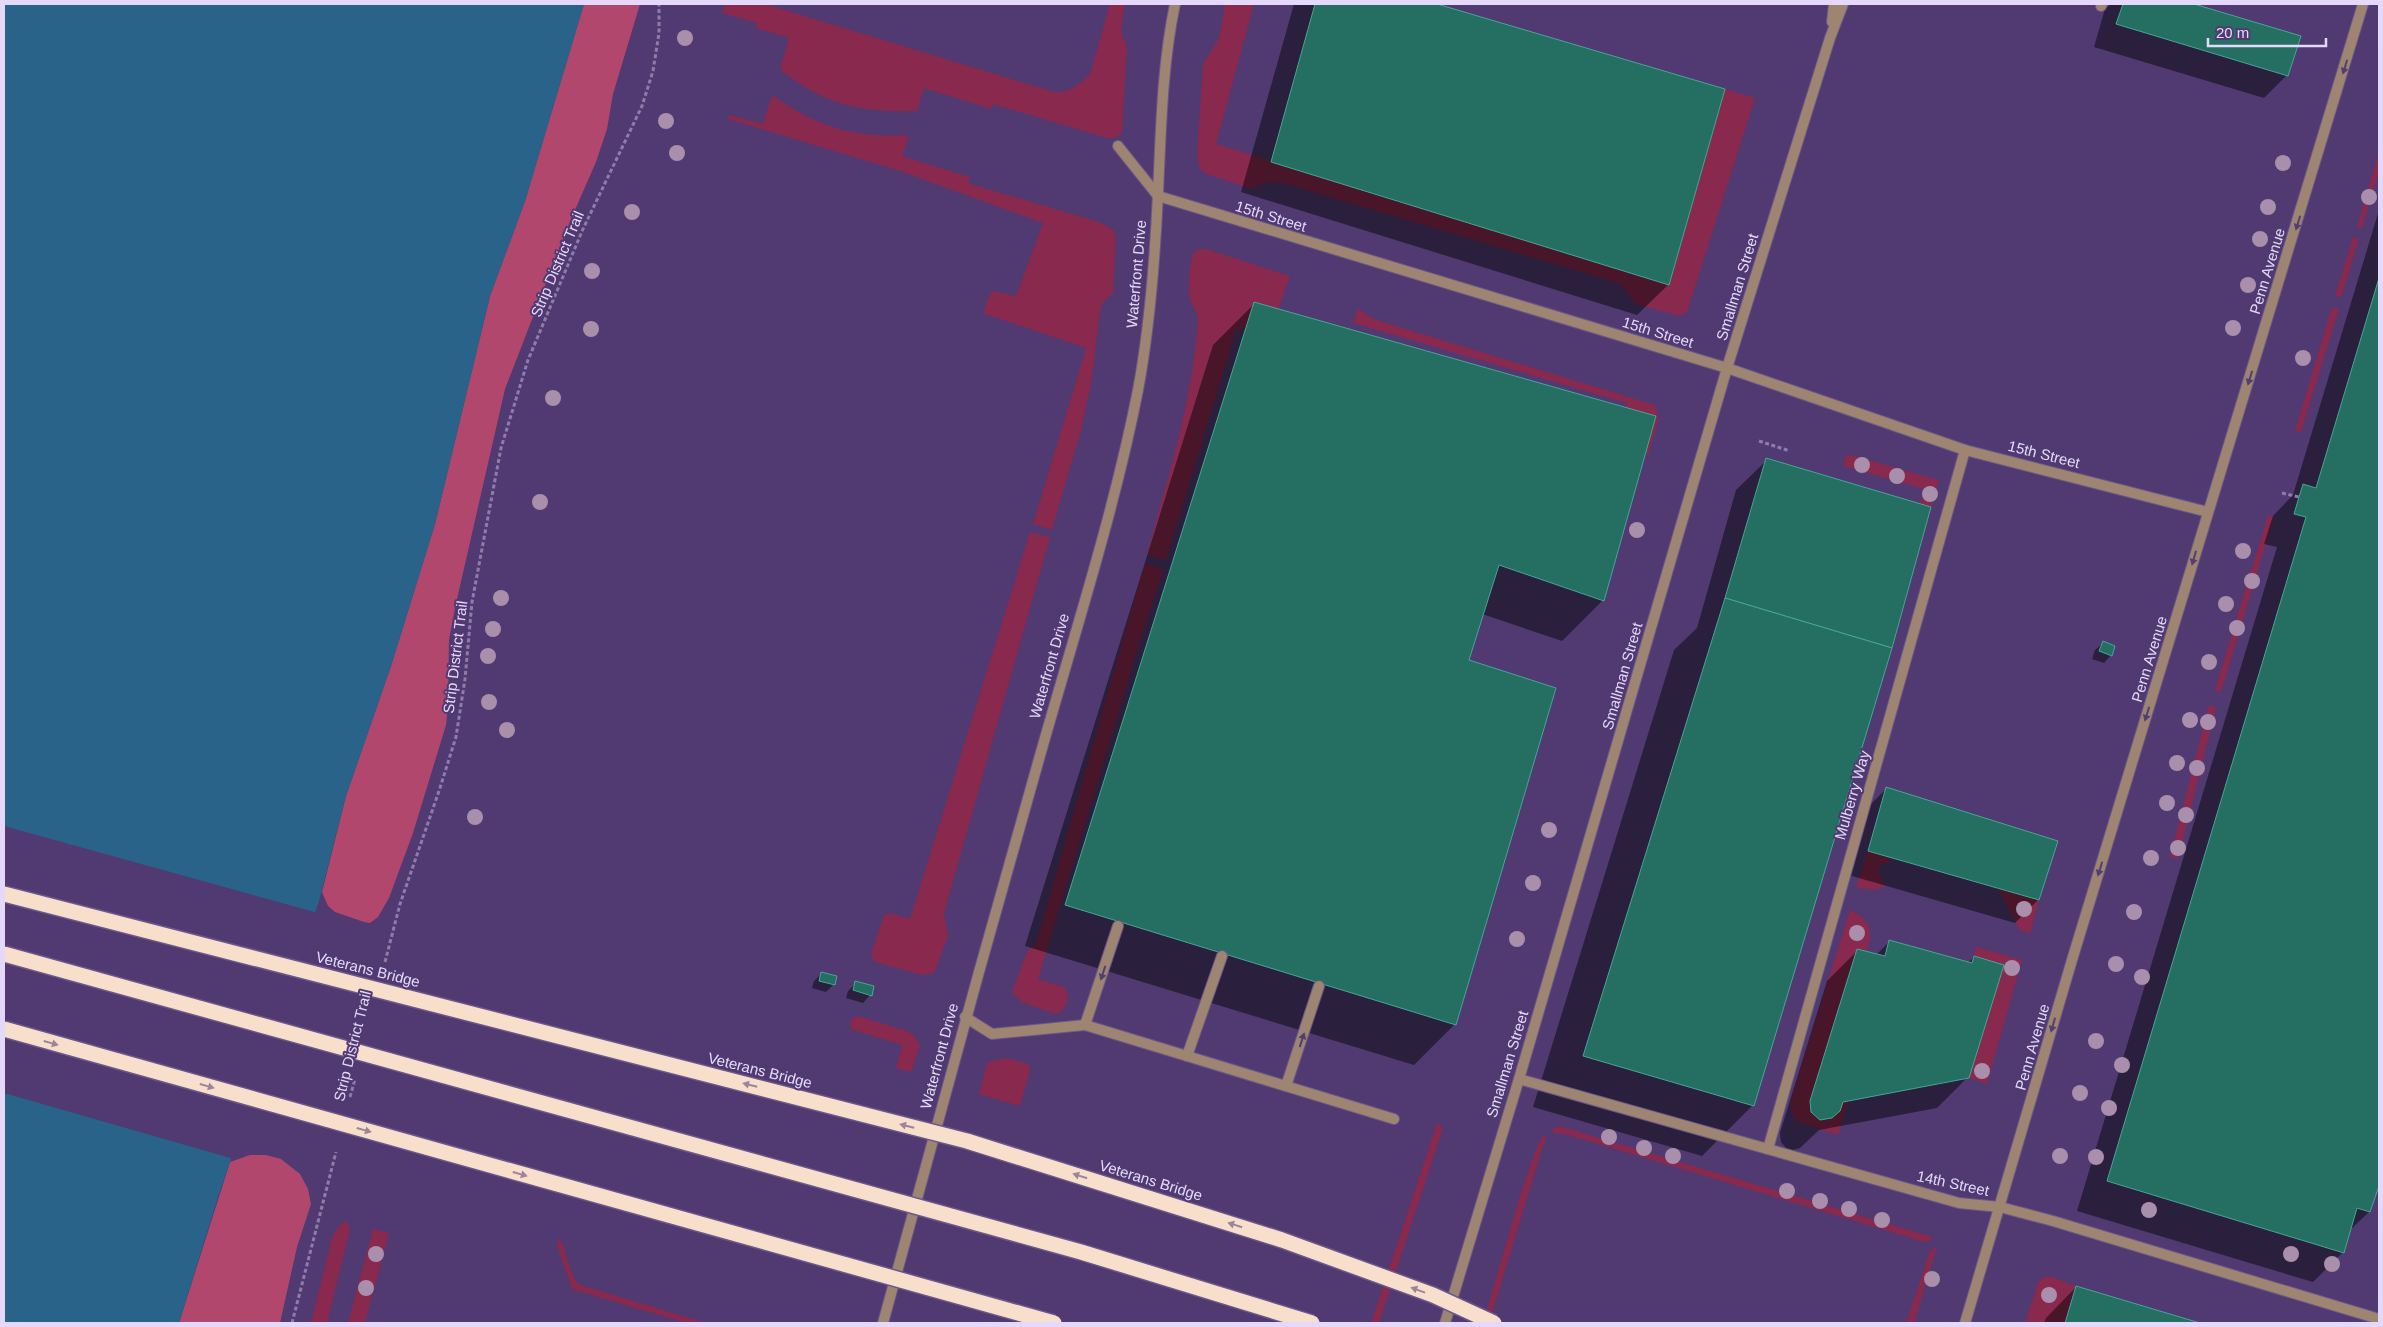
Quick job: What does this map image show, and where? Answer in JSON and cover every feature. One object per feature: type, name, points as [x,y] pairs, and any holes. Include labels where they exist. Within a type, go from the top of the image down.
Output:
[{"type":"highway","name":"Veterans Bridge","points":[[4,894],[967,1141],[1282,1240],[1433,1295],[1494,1323]]},
{"type":"highway","points":[[4,954],[1081,1252],[1312,1323]]},
{"type":"highway","points":[[4,1029],[1054,1323]]},
{"type":"street","name":"Waterfront Drive","points":[[883,1323],[964,1016],[1118,480],[1138,389],[1147,331],[1158,196],[1161,105],[1166,50],[1175,4]]},
{"type":"street","name":"Smallman Street","points":[[1830,38],[1834,4]]},
{"type":"street","name":"Smallman Street","points":[[1445,1323],[1519,1079],[1727,368],[1830,38],[1843,4]]},
{"type":"street","name":"Penn Avenue","points":[[1965,1323],[2072,960],[2363,4]]},
{"type":"street","points":[[1118,146],[1158,196]]},
{"type":"street","name":"15th Street","points":[[1158,196],[1727,368],[1965,450],[2208,512]]},
{"type":"street","name":"Mulberry Way","points":[[1768,1149],[1965,450]]},
{"type":"street","points":[[1085,1025],[1118,926]]},
{"type":"street","points":[[1187,1056],[1222,956]]},
{"type":"street","points":[[1286,1086],[1319,986]]},
{"type":"street","points":[[964,1016],[992,1034],[1085,1025],[1394,1119]]},
{"type":"street","name":"14th Street","points":[[1519,1079],[1959,1203],[2000,1207],[2090,1232],[2379,1319]]},
{"type":"path","name":"Strip District Trail","points":[[383,971],[400,904],[456,737],[465,679],[472,602],[501,448],[528,360],[583,229],[642,106],[653,71],[659,33],[659,4]]},
{"type":"path","points":[[1758,441],[1790,451]]},
{"type":"path","points":[[2282,492],[2299,497]]},
{"type":"path","name":"Strip District Trail","points":[[348,1104],[356,1076]]},
{"type":"path","points":[[292,1323],[338,1143]]},
{"type":"shaded area","points":[[584,4],[640,4],[613,94],[607,129],[596,162],[571,219],[505,389],[449,640],[446,725],[413,833],[389,898],[378,917],[370,923],[364,922],[335,912],[328,906],[322,892],[346,796],[391,666],[435,524],[490,296],[525,201]]},
{"type":"shaded area","points":[[725,4],[765,4],[1059,92],[1074,88],[1090,74],[1110,4],[1125,4],[1121,30],[1127,48],[1122,133],[1115,138],[1107,138],[993,104],[991,109],[924,88],[917,111],[861,108],[828,99],[796,81],[780,69],[789,38],[756,28],[757,23],[722,13]]},
{"type":"shaded area","points":[[1225,4],[1254,4],[1216,144],[1650,275],[1669,285],[1725,89],[1755,98],[1687,312],[1680,316],[1639,305],[1635,303],[1621,284],[1283,183],[1267,182],[1252,189],[1204,173],[1200,168],[1197,156],[1203,64],[1219,38]]},
{"type":"shaded area","points":[[772,95],[805,115],[837,128],[870,135],[909,135],[902,156],[970,177],[968,183],[1099,222],[1114,230],[1116,239],[1113,293],[1103,302],[1100,311],[1092,378],[1081,430],[1052,530],[1033,524],[1086,348],[983,313],[993,291],[1016,296],[1043,223],[897,170],[728,119],[729,115],[763,124]]},
{"type":"shaded area","points":[[2379,151],[2379,172],[2362,228],[2357,227]]},
{"type":"shaded area","points":[[2353,237],[2359,239],[2341,297],[2335,296]]},
{"type":"shaded area","points":[[1199,249],[1206,249],[1290,276],[1273,325],[1263,337],[1242,329],[1236,331],[1166,560],[1147,555],[1171,467],[1191,378],[1198,318],[1189,296],[1189,277],[1193,253]]},
{"type":"shaded area","points":[[2332,307],[2339,309],[2301,432],[2295,431]]},
{"type":"shaded area","points":[[1358,308],[1368,316],[1383,322],[1655,405],[1659,419],[1648,455],[1615,445],[1627,403],[1353,323]]},
{"type":"shaded area","points":[[1847,454],[1939,480],[1931,507],[1920,504],[1924,489],[1843,466]]},
{"type":"shaded area","points":[[2268,515],[2274,517],[2221,692],[2215,690]]},
{"type":"shaded area","points":[[1030,532],[1050,537],[944,913],[948,936],[934,973],[922,975],[878,963],[873,960],[871,954],[884,915],[890,913],[910,919]]},
{"type":"shaded area","points":[[1145,563],[1164,569],[1145,625],[1038,979],[1064,987],[1067,992],[1066,1006],[1055,1014],[1022,1002],[1012,992],[1027,952],[1037,941]]},
{"type":"shaded area","points":[[2209,705],[2216,707],[2178,859],[2170,857]]},
{"type":"shaded area","points":[[1868,851],[1891,858],[1890,861],[1877,868],[1885,886],[1875,890],[1856,887]]},
{"type":"shaded area","points":[[1998,888],[2039,900],[2030,934],[2019,929]]},
{"type":"shaded area","points":[[1850,910],[1866,922],[1869,927],[1870,938],[1866,952],[1857,950],[1810,1107],[1816,1118],[1828,1120],[1840,1111],[1843,1102],[1849,1100],[1838,1135],[1798,1122],[1793,1116],[1790,1104]]},
{"type":"shaded area","points":[[1976,947],[2022,960],[1987,1084],[1969,1078],[2003,965],[1974,956]]},
{"type":"shaded area","points":[[858,1016],[907,1031],[913,1035],[920,1045],[911,1072],[896,1068],[902,1045],[851,1029],[850,1020]]},
{"type":"shaded area","points":[[1005,1058],[1026,1063],[1031,1067],[1020,1106],[979,1094],[987,1063]]},
{"type":"shaded area","points":[[1437,1123],[1443,1128],[1379,1323],[1371,1323]]},
{"type":"shaded area","points":[[1559,1126],[1929,1236],[1933,1239],[1925,1242],[1568,1135],[1555,1133],[1551,1130]]},
{"type":"shaded area","points":[[1544,1135],[1547,1138],[1489,1323],[1483,1323],[1520,1196],[1537,1146]]},
{"type":"shaded area","points":[[250,1155],[266,1155],[281,1159],[300,1174],[308,1189],[311,1204],[297,1247],[280,1323],[179,1323],[230,1162]]},
{"type":"shaded area","points":[[343,1222],[347,1222],[350,1229],[327,1323],[311,1323],[332,1237]]},
{"type":"shaded area","points":[[373,1229],[389,1233],[365,1323],[348,1323]]},
{"type":"shaded area","points":[[558,1240],[561,1241],[573,1277],[580,1285],[706,1323],[686,1323],[572,1289],[557,1245]]},
{"type":"shaded area","points":[[1937,1246],[1914,1323],[1906,1323],[1930,1251]]},
{"type":"shaded area","points":[[2049,1276],[2076,1286],[2065,1323],[2025,1323],[2039,1280]]},
{"type":"water","points":[[4,4],[584,4],[525,201],[490,296],[435,524],[391,666],[346,796],[319,901],[218,1197],[179,1323],[4,1323]]},
{"type":"pier","points":[[4,826],[318,913],[234,1159],[4,1093]]},
{"type":"building","points":[[1315,4],[1437,4],[1725,89],[1669,285],[1271,162]]},
{"type":"building","points":[[2123,4],[2194,4],[2301,36],[2288,76],[2116,24]]},
{"type":"building","points":[[2379,278],[2379,1186],[2370,1212],[2357,1208],[2344,1253],[2107,1181],[2306,517],[2294,514],[2299,497],[2303,484],[2316,488]]},
{"type":"building","points":[[1254,302],[1656,416],[1604,601],[1499,565],[1469,660],[1556,688],[1456,1025],[1065,905]]},
{"type":"building","points":[[1766,458],[1931,507],[1892,648],[1725,598]]},
{"type":"building","points":[[1725,598],[1892,648],[1754,1106],[1583,1056]]},
{"type":"building","points":[[2103,641],[2115,646],[2112,656],[2099,651]]},
{"type":"building","points":[[1886,787],[2058,841],[2039,900],[1868,851]]},
{"type":"building","points":[[1889,940],[1972,963],[1974,956],[2004,965],[1969,1078],[1843,1102],[1840,1111],[1832,1118],[1820,1120],[1811,1112],[1810,1101],[1857,949],[1885,956]]},
{"type":"building","points":[[821,972],[837,976],[835,985],[819,981]]},
{"type":"building","points":[[855,981],[874,986],[872,996],[853,990]]},
{"type":"building","points":[[2076,1286],[2200,1323],[2065,1323]]}]
